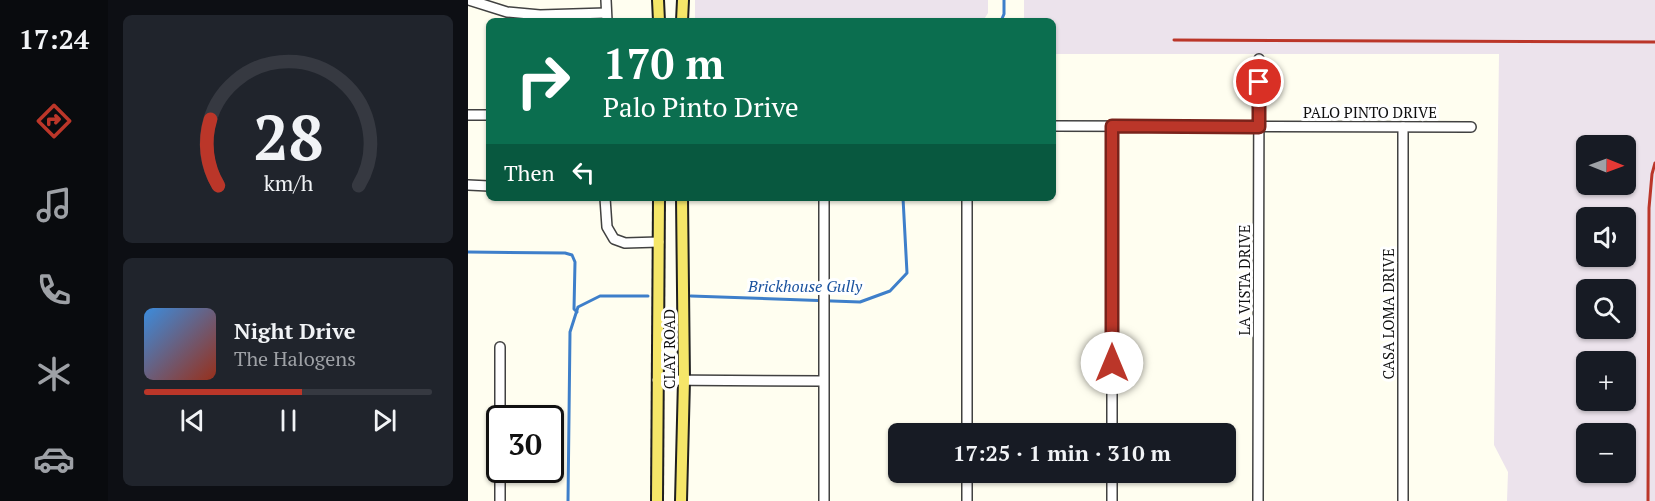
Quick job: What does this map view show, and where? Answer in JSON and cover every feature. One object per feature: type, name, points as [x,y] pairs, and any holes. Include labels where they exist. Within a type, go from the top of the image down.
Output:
[{"type":"main road","points":[[658,0],[659,18]]},
{"type":"main road","points":[[682,18],[683,0]]},
{"type":"main road","name":"CLAY ROAD","points":[[657,501],[659,201]]},
{"type":"main road","name":"CLAY ROAD","points":[[681,501],[684,380],[682,201]]},
{"type":"street","points":[[469,0],[507,17],[540,15],[607,17],[606,0]]},
{"type":"street","name":"LA VISTA DRIVE","points":[[1258,501],[1259,59]]},
{"type":"street","points":[[468,115],[486,115]]},
{"type":"street","name":"PALO PINTO DRIVE","points":[[1056,126],[1471,127]]},
{"type":"street","points":[[1112,126],[1112,423]]},
{"type":"street","name":"CASA LOMA DRIVE","points":[[1403,501],[1404,127]]},
{"type":"street","points":[[468,185],[486,186]]},
{"type":"street","points":[[605,201],[607,227],[614,239],[625,243],[659,242]]},
{"type":"street","points":[[824,201],[824,501]]},
{"type":"street","points":[[967,201],[967,423]]},
{"type":"street","points":[[500,347],[500,405]]},
{"type":"street","points":[[657,380],[824,381]]},
{"type":"street","points":[[500,483],[500,501]]},
{"type":"street","points":[[967,483],[967,501]]},
{"type":"street","points":[[1112,483],[1112,501]]},
{"type":"shaded area","points":[[695,0],[988,0],[988,13],[985,18],[695,18]]},
{"type":"shaded area","points":[[1024,0],[1655,0],[1655,501],[1507,501],[1508,472],[1494,445],[1499,54],[1056,54],[1056,18],[1024,18]]},
{"type":"waterway","name":"Brickhouse Gully","points":[[1002,18],[1004,0]]},
{"type":"waterway","name":"Brickhouse Gully","points":[[691,296],[860,302],[890,291],[907,273],[903,201]]},
{"type":"waterway","points":[[468,252],[572,255],[575,262],[574,309],[577,312]]},
{"type":"waterway","name":"Brickhouse Gully","points":[[568,501],[570,332],[578,307],[600,296],[648,296]]},
{"type":"railway","points":[[1174,40],[1655,42]]},
{"type":"railway","points":[[1648,501],[1649,208],[1655,163]]},
{"type":"route","points":[[1112,363],[1112,126],[1259,127],[1259,82]]}]
